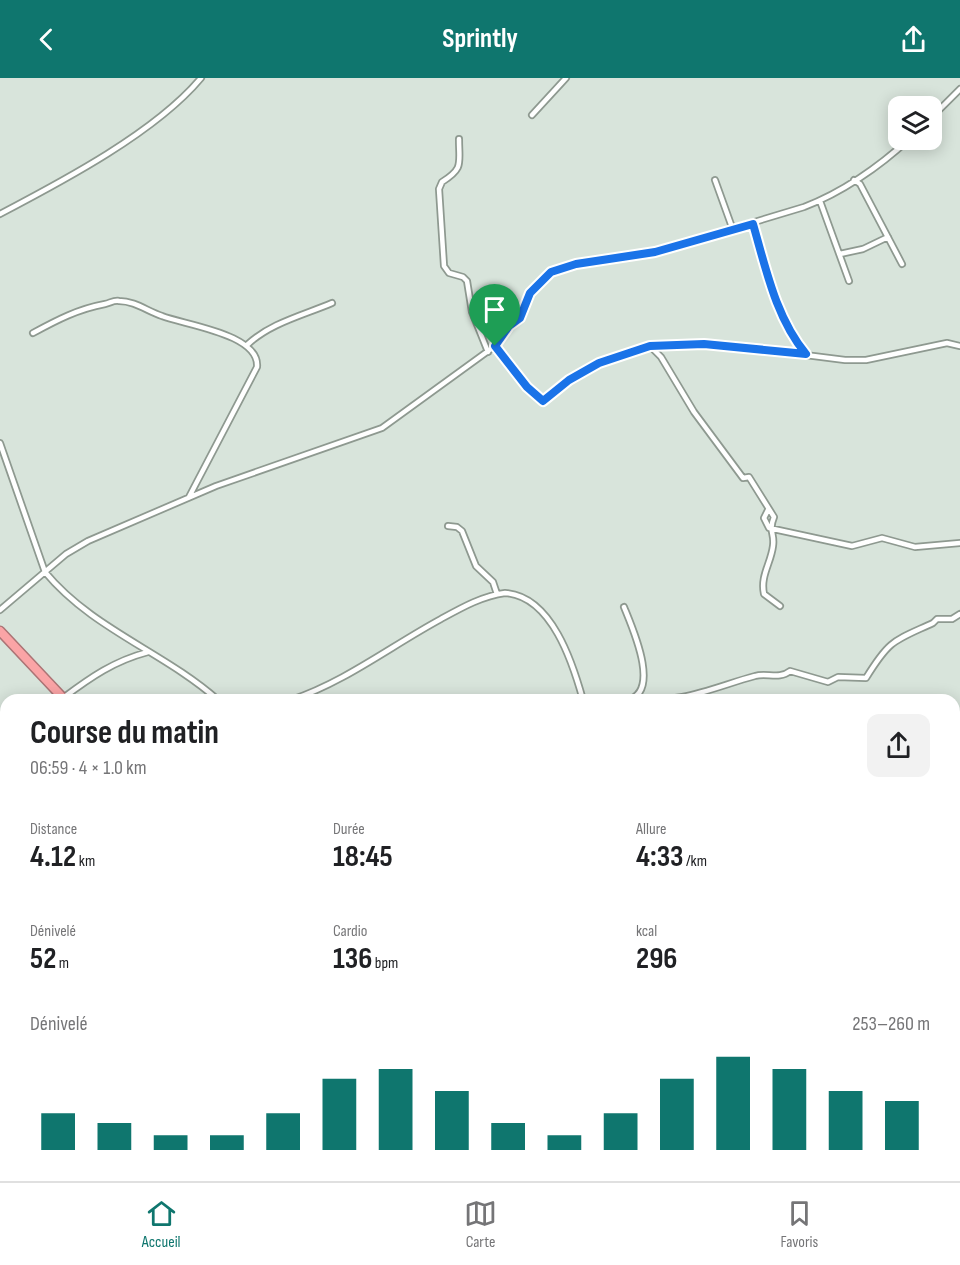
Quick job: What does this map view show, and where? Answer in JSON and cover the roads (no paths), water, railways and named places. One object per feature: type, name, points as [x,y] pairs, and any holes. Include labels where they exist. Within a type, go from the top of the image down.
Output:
[{"type":"highway","points":[[0,631],[59,694]]},
{"type":"street","points":[[0,214],[84,167],[157,120],[190,91],[201,78]]},
{"type":"street","points":[[532,115],[566,78]]},
{"type":"street","points":[[942,107],[960,89]]},
{"type":"street","points":[[459,139],[458,168],[453,176],[442,182],[439,189],[444,266],[449,273],[461,276],[467,281],[472,312],[488,352]]},
{"type":"street","points":[[0,610],[45,572],[88,541],[189,497],[286,459],[371,434],[495,346],[509,326],[520,318],[530,293],[551,272],[576,264],[655,252],[753,224],[820,201],[854,180],[894,150]]},
{"type":"street","points":[[715,180],[733,230]]},
{"type":"street","points":[[854,180],[860,184],[902,264]]},
{"type":"street","points":[[820,201],[849,281]]},
{"type":"street","points":[[753,224],[770,286],[796,342],[806,354]]},
{"type":"street","points":[[840,254],[863,249],[888,237]]},
{"type":"street","points":[[33,333],[80,308],[116,300],[136,304],[162,316],[189,323],[247,345],[256,357],[257,367],[189,497]]},
{"type":"street","points":[[247,345],[256,337],[290,319],[332,303]]},
{"type":"street","points":[[495,346],[527,387],[543,401],[569,380],[599,363],[650,346],[704,344],[845,360],[866,360],[947,344],[960,346]]},
{"type":"street","points":[[650,346],[661,357],[694,412],[743,478],[749,477],[759,490],[768,510],[774,517],[769,528]]},
{"type":"street","points":[[0,443],[45,572],[56,586],[86,611],[209,694]]},
{"type":"street","points":[[768,510],[764,518],[769,528],[773,549],[762,580],[764,594],[780,606]]},
{"type":"street","points":[[448,526],[457,527],[462,531],[476,566],[493,582],[497,594]]},
{"type":"street","points":[[769,528],[852,546],[882,538],[915,547],[960,543]]},
{"type":"street","points":[[306,694],[331,684],[456,610],[497,594],[509,593],[539,610],[560,636],[572,662],[581,694]]},
{"type":"street","points":[[624,607],[640,649],[643,675],[639,694]]},
{"type":"street","points":[[689,694],[758,674],[781,675],[790,671],[828,682],[838,677],[866,678],[879,657],[895,640],[937,619],[946,620],[960,614]]},
{"type":"street","points":[[71,694],[110,665],[123,658],[148,652]]}]
